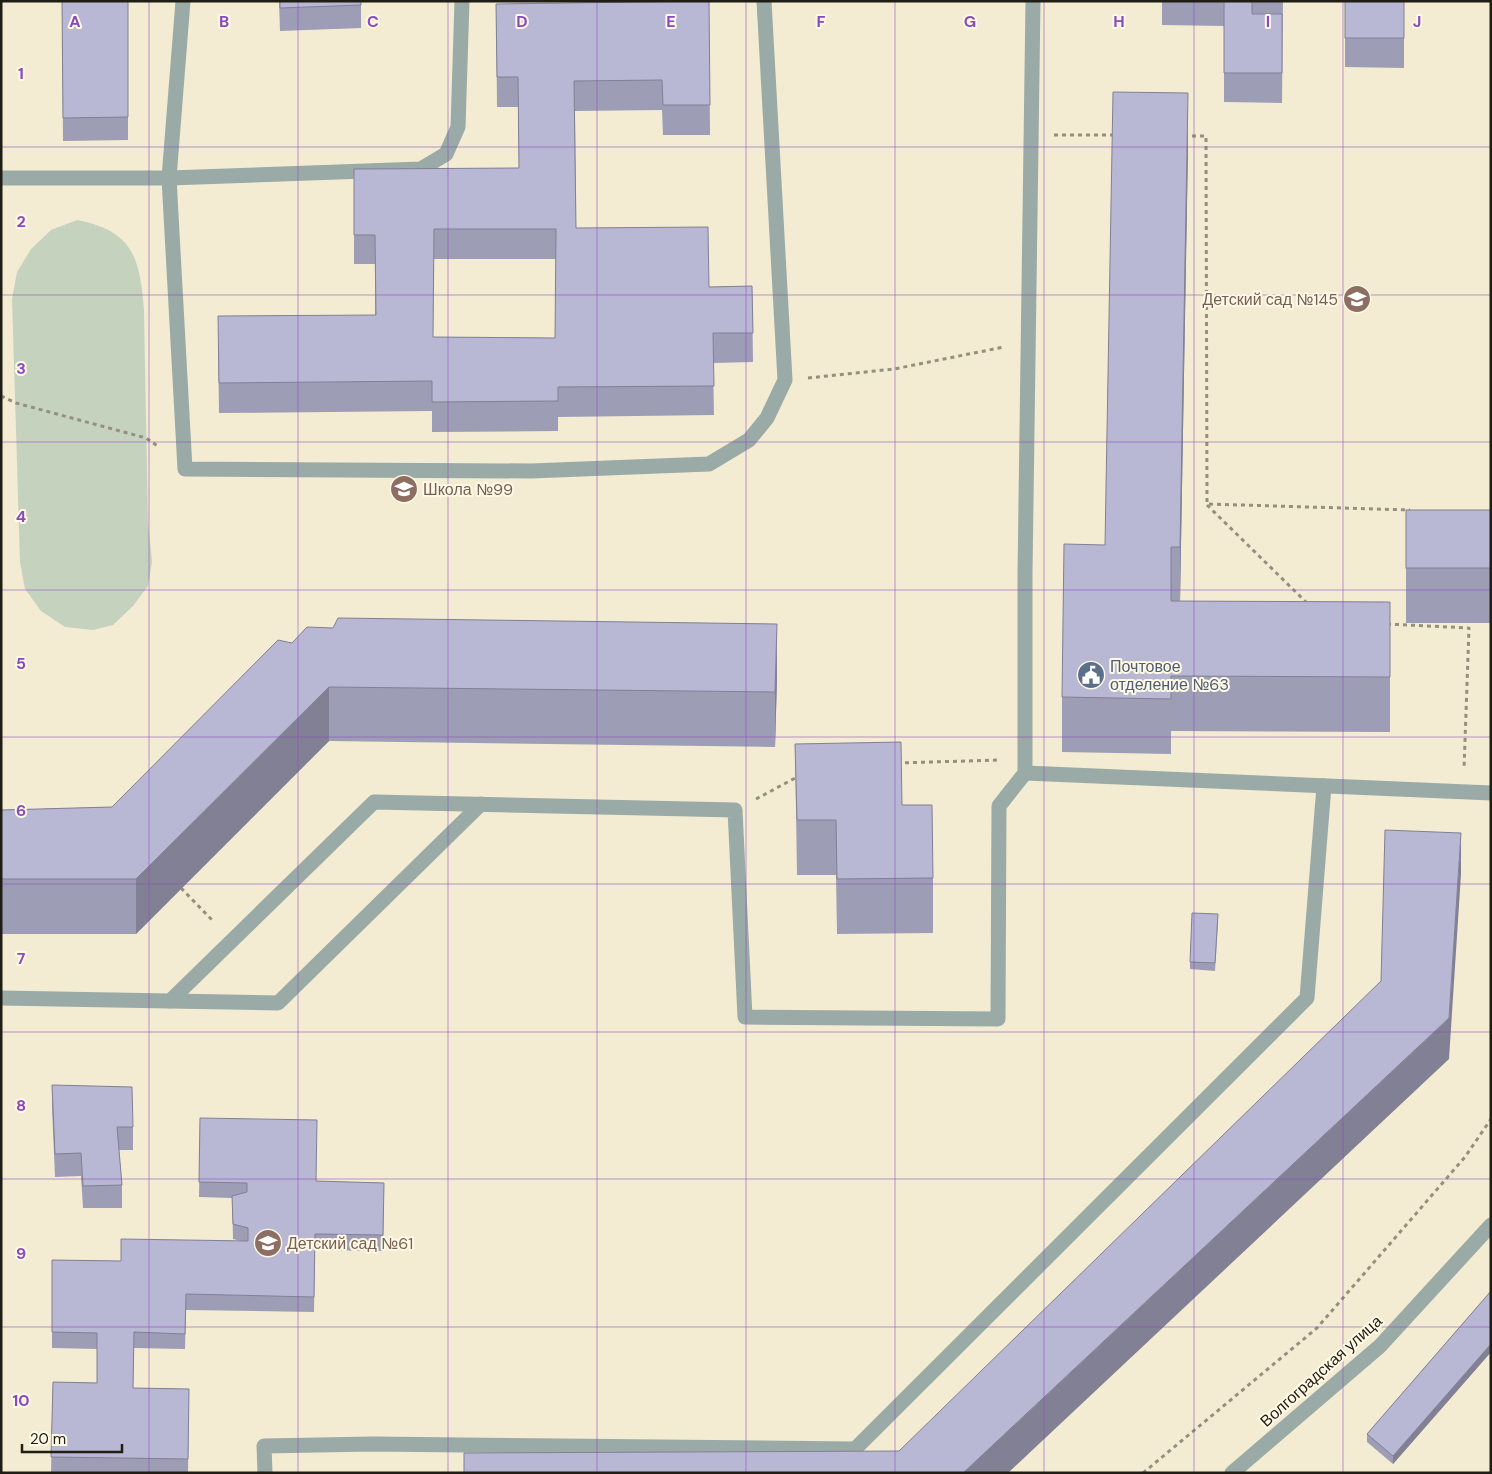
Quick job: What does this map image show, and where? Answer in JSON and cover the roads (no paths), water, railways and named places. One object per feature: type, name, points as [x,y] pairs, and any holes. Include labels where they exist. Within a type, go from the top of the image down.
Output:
[{"type":"street","points":[[183,1],[169,178],[185,469],[531,471],[709,464],[748,440],[767,418],[785,380],[764,1]]},
{"type":"street","points":[[1,178],[169,178],[421,168],[446,154],[458,128],[462,1]]},
{"type":"street","points":[[170,1001],[374,802],[481,804],[735,810],[745,1017],[998,1019],[999,806],[1025,766],[1024,573],[1033,1]]},
{"type":"street","points":[[1025,766],[1324,786],[1491,793]]},
{"type":"street","points":[[265,1473],[264,1446],[373,1444],[854,1449],[1307,998],[1324,786]]},
{"type":"street","points":[[1,998],[278,1003],[481,804]]},
{"type":"street","name":"Волгоградская улица","points":[[1232,1473],[1380,1346],[1491,1225]]},
{"type":"place","name":"Детский сад №145","points":[[1357,299]]},
{"type":"place","name":"Школа №99","points":[[404,489]]},
{"type":"place","name":"Почтовое отделение №63","points":[[1091,675]]},
{"type":"place","name":"Детский сад №61","points":[[268,1243]]}]
